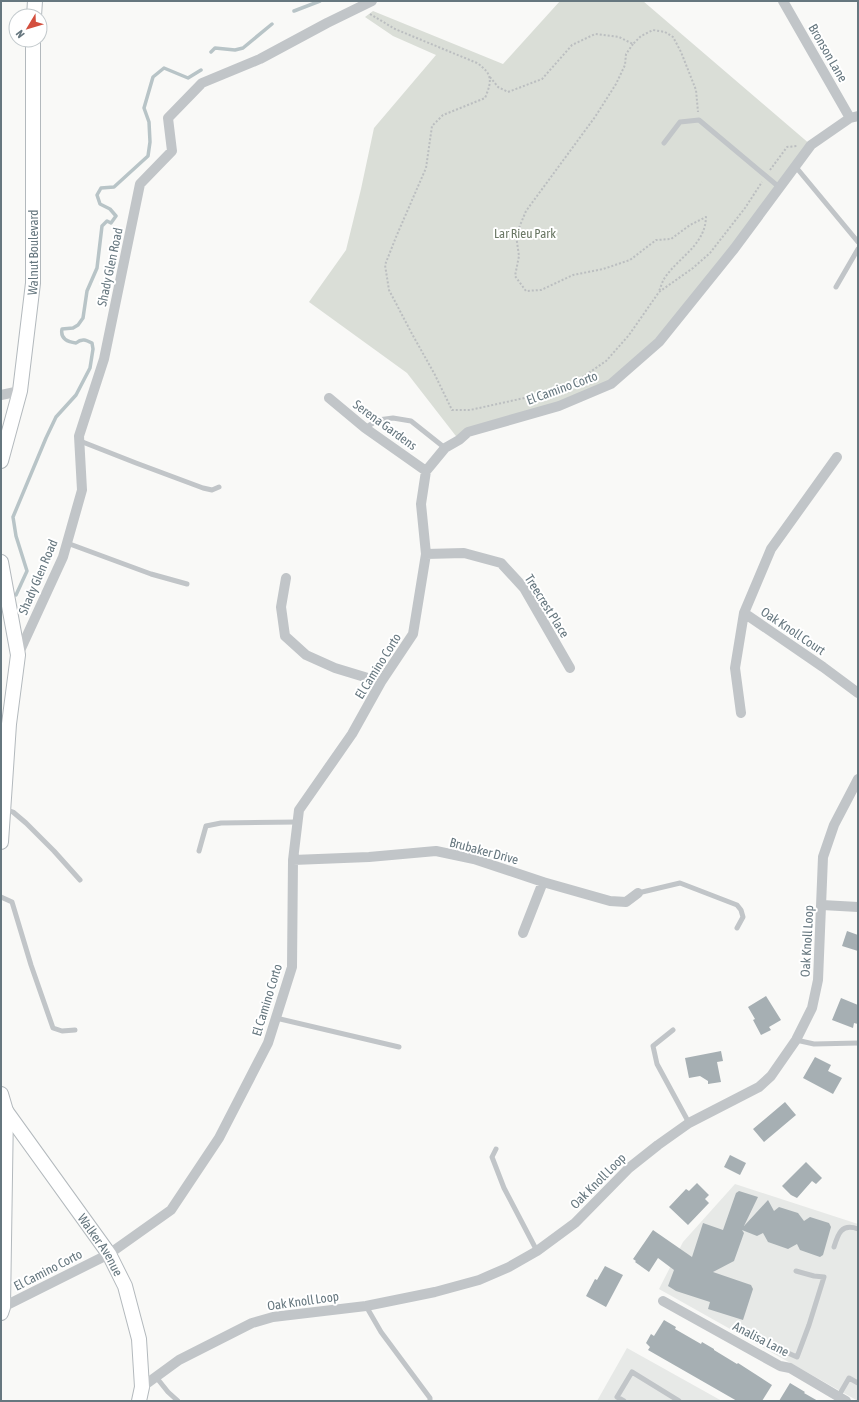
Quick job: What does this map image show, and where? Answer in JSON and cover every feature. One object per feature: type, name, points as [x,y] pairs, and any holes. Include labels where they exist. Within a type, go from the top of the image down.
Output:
[{"type":"street","name":"Bronson Lane","points":[[783,1],[856,117]]},
{"type":"street","name":"Shady Glen Road","points":[[18,656],[63,557],[82,490],[79,436],[104,358],[140,184],[172,150],[168,118],[202,83],[260,59],[368,3]]},
{"type":"street","name":"Walnut Boulevard","points":[[1,461],[20,391],[33,283],[33,48]]},
{"type":"street","name":"El Camino Corto","points":[[2,1310],[108,1254],[171,1210],[219,1138],[268,1043],[292,967],[293,860],[299,810],[352,734],[381,682],[413,634],[426,554],[421,504],[426,470],[445,448],[459,440],[468,432],[559,406],[611,384],[659,342],[734,249],[811,145],[856,117]]},
{"type":"street","points":[[1,395],[20,391]]},
{"type":"street","name":"Serena Gardens","points":[[329,398],[365,428],[426,470]]},
{"type":"street","name":"Oak Knoll Court","points":[[837,457],[771,549],[744,613],[858,693]]},
{"type":"street","name":"Treecrest Place","points":[[426,554],[464,553],[501,563],[524,588],[570,668]]},
{"type":"street","points":[[1,562],[18,656],[5,723],[1,842]]},
{"type":"street","points":[[286,578],[281,607],[285,636],[306,655],[335,668],[381,682]]},
{"type":"street","points":[[741,713],[735,668],[744,613]]},
{"type":"street","name":"Oak Knoll Loop","points":[[142,1387],[179,1360],[252,1322],[273,1317],[366,1306],[435,1292],[479,1280],[509,1267],[537,1251],[575,1223],[628,1168],[658,1145],[689,1124],[759,1087],[771,1076],[796,1040],[812,1008],[818,980],[823,857],[834,825],[858,779]]},
{"type":"street","name":"Brubaker Drive","points":[[293,860],[361,858],[436,851],[474,858],[543,882],[610,901],[626,902],[638,894]]},
{"type":"street","points":[[523,933],[543,882]]},
{"type":"street","points":[[822,905],[858,908]]},
{"type":"street","points":[[1,1094],[6,1111],[2,1310]]},
{"type":"street","name":"Walker Avenue","points":[[6,1111],[108,1254],[125,1286],[139,1339],[142,1387],[139,1401]]},
{"type":"street","name":"Analisa Lane","points":[[663,1301],[780,1366],[790,1368],[842,1399]]},
{"type":"lane","points":[[664,143],[680,122],[699,120],[779,187]]},
{"type":"lane","points":[[795,166],[858,242]]},
{"type":"lane","points":[[836,287],[858,249]]},
{"type":"lane","points":[[365,428],[378,420],[393,418],[411,421],[445,448]]},
{"type":"lane","points":[[79,440],[203,488],[212,490],[219,487]]},
{"type":"lane","points":[[67,543],[151,574],[187,584]]},
{"type":"lane","points":[[3,809],[13,812],[26,823],[80,880]]},
{"type":"lane","points":[[199,851],[206,826],[221,823],[298,822]]},
{"type":"lane","points":[[638,894],[680,883],[736,906],[741,910],[743,917],[738,928]]},
{"type":"lane","points":[[1,897],[12,902],[53,1028],[62,1031],[75,1030]]},
{"type":"lane","points":[[276,1018],[399,1047]]},
{"type":"lane","points":[[673,1030],[653,1046],[657,1064],[689,1124]]},
{"type":"lane","points":[[796,1040],[814,1044],[858,1043]]},
{"type":"lane","points":[[496,1149],[492,1157],[504,1188],[537,1251]]},
{"type":"lane","points":[[834,1247],[838,1234],[842,1229],[853,1227],[858,1229]]},
{"type":"lane","points":[[747,1335],[797,1357],[809,1326],[824,1277],[796,1271]]},
{"type":"lane","points":[[366,1306],[381,1332],[430,1398],[430,1401]]},
{"type":"lane","points":[[624,1401],[617,1397],[632,1372],[679,1401]]},
{"type":"lane","points":[[156,1377],[168,1392],[178,1401]]},
{"type":"lane","points":[[842,1399],[849,1378],[858,1383]]},
{"type":"path","points":[[368,3],[370,15],[396,29],[477,63],[484,68],[498,87],[508,92],[542,79],[572,45],[595,34],[619,37],[633,44]]},
{"type":"path","points":[[489,76],[491,83],[485,98],[443,115],[432,126],[426,168],[385,265],[389,290],[435,375],[452,410],[470,410],[547,393],[574,383],[606,361],[630,335],[659,292],[664,279],[699,240],[706,226],[706,217],[690,225],[671,239],[656,240],[630,260],[602,270],[573,275],[540,290],[526,291],[515,276],[519,256],[516,235],[526,211],[595,118],[616,84],[625,65],[626,54],[641,36],[654,30],[665,32],[673,37],[681,52],[696,90],[699,120]]},
{"type":"path","points":[[659,292],[693,268],[710,253],[745,208],[787,147],[811,145]]},
{"type":"shaded area","points":[[735,1184],[858,1224],[858,1401],[659,1289],[683,1242]]},
{"type":"shaded area","points":[[627,1348],[722,1401],[597,1401]]},
{"type":"green space","name":"Lar Rieu Park","points":[[560,1],[643,1],[811,145],[659,342],[611,384],[459,440],[407,373],[309,302],[346,250],[374,128],[436,55],[393,36],[365,17],[373,11],[503,64]]},
{"type":"building","points":[[847,931],[858,935],[858,951],[842,946]]},
{"type":"building","points":[[766,996],[781,1020],[769,1027],[771,1030],[761,1035],[753,1020],[755,1019],[748,1007]]},
{"type":"building","points":[[841,998],[858,1005],[858,1024],[854,1023],[853,1028],[832,1020]]},
{"type":"building","points":[[721,1051],[723,1061],[717,1062],[721,1082],[708,1084],[708,1081],[700,1076],[689,1078],[685,1058]]},
{"type":"building","points":[[815,1057],[831,1065],[828,1071],[842,1078],[833,1094],[803,1078]]},
{"type":"building","points":[[785,1102],[796,1115],[764,1142],[753,1129]]},
{"type":"building","points":[[730,1155],[746,1163],[740,1175],[724,1167]]},
{"type":"building","points":[[806,1162],[822,1178],[816,1184],[812,1181],[797,1198],[791,1195],[782,1186]]},
{"type":"building","points":[[697,1183],[709,1195],[705,1199],[709,1203],[688,1225],[669,1207],[686,1189],[689,1191]]},
{"type":"building","points":[[739,1191],[758,1197],[744,1226],[768,1200],[774,1211],[779,1207],[798,1213],[804,1221],[810,1217],[829,1223],[831,1227],[823,1255],[820,1257],[800,1250],[797,1244],[788,1249],[768,1242],[763,1233],[757,1236],[742,1230],[744,1233],[734,1261],[713,1272],[751,1285],[753,1289],[743,1320],[708,1309],[710,1302],[676,1291],[668,1286],[674,1270],[658,1258],[649,1272],[633,1259],[653,1230],[692,1257],[703,1223],[723,1230],[736,1193]]},
{"type":"building","points":[[605,1266],[623,1275],[606,1307],[586,1296],[595,1279],[597,1280]]},
{"type":"building","points":[[664,1320],[676,1327],[675,1329],[701,1344],[702,1342],[772,1385],[762,1401],[737,1401],[648,1350],[650,1347],[646,1343],[651,1334],[654,1336]]},
{"type":"building","points":[[790,1383],[805,1392],[804,1393],[818,1401],[779,1401]]},
{"type":"waterway","points":[[294,11],[320,1]]},
{"type":"waterway","points":[[211,52],[215,48],[235,50],[243,48],[272,24]]},
{"type":"waterway","points":[[16,595],[27,571],[16,536],[13,517],[56,417],[76,395],[90,368],[93,349],[92,343],[84,340],[80,340],[76,343],[70,342],[63,338],[62,329],[73,328],[78,325],[83,318],[87,291],[97,268],[102,226],[107,221],[111,223],[116,216],[110,209],[100,204],[97,195],[101,188],[114,187],[148,156],[150,142],[149,122],[144,108],[153,77],[164,68],[188,78],[201,70]]}]
